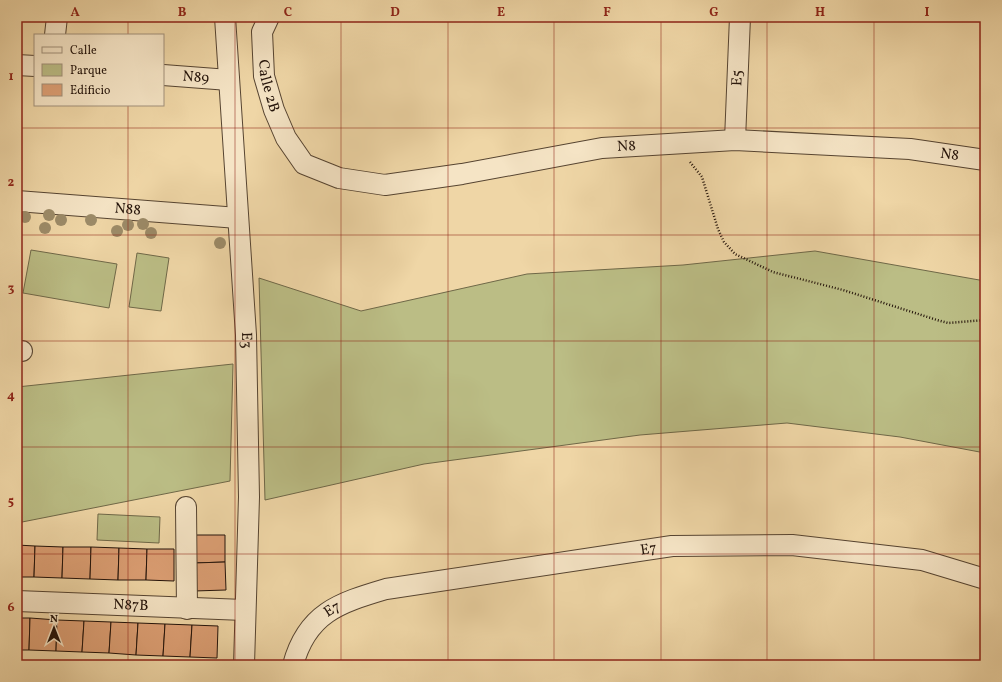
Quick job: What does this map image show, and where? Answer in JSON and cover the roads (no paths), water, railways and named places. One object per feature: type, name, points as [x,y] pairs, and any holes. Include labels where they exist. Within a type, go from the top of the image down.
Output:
[{"type":"street","points":[[55,34],[57,17]]},
{"type":"street","name":"E3","points":[[225,17],[246,335],[249,490],[244,610],[244,665]]},
{"type":"street","name":"E5","points":[[735,140],[740,17]]},
{"type":"street","name":"Calle 2B","points":[[265,24],[264,76],[274,110],[286,138]]},
{"type":"street","points":[[17,65],[34,66]]},
{"type":"street","name":"N89","points":[[164,75],[229,80]]},
{"type":"street","name":"N8","points":[[286,138],[304,164],[339,178],[385,185],[462,174],[602,148],[735,140],[910,149],[985,160]]},
{"type":"street","name":"N88","points":[[17,201],[238,218]]},
{"type":"street","points":[[186,507],[187,609]]},
{"type":"street","name":"E7","points":[[292,665],[298,645],[318,618],[346,601],[386,589],[672,546],[792,545],[922,560],[985,578]]},
{"type":"street","name":"N87B","points":[[17,601],[187,609],[244,610]]}]
